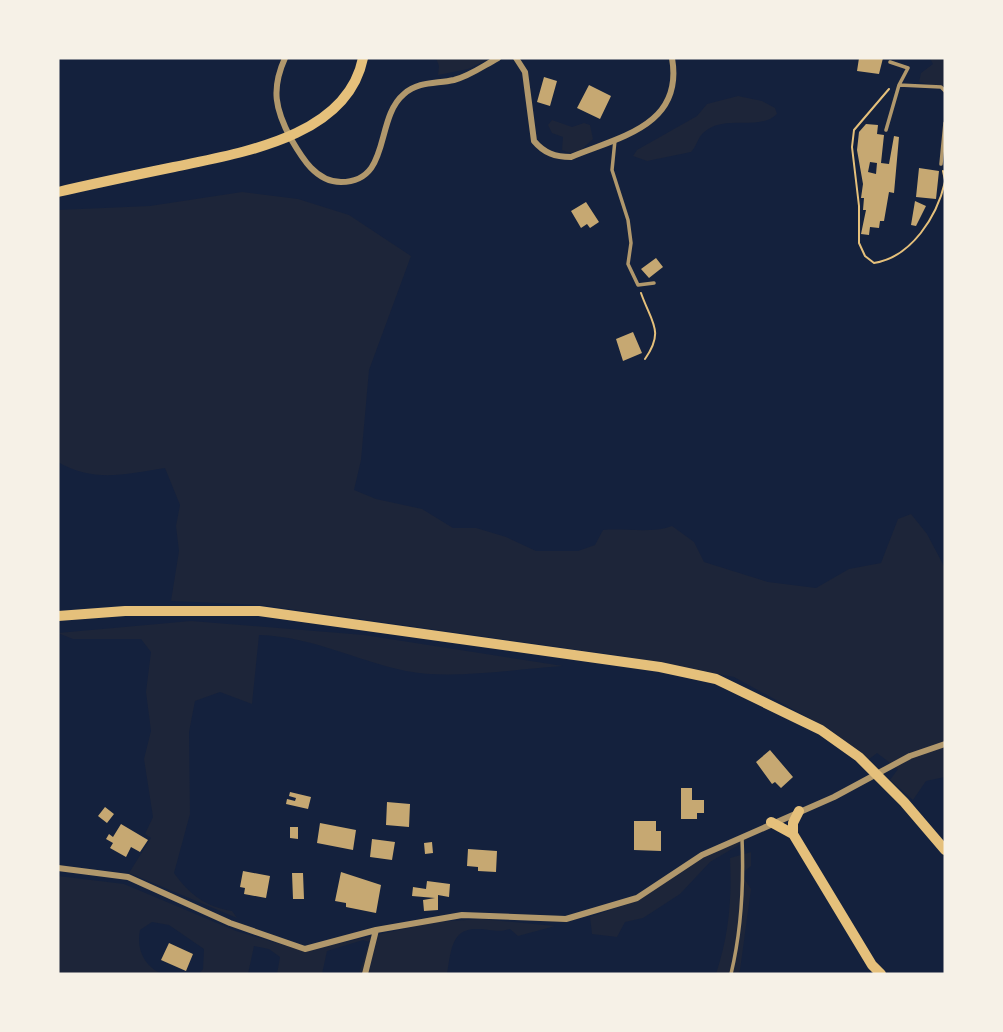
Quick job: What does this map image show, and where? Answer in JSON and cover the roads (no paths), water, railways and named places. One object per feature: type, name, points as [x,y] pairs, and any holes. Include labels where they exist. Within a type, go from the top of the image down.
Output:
[{"type":"main road","points":[[58,192],[246,152],[283,140],[307,128],[333,107],[356,77],[363,58]]},
{"type":"main road","points":[[58,616],[125,611],[259,611],[660,667],[716,679],[821,730],[859,757],[945,850]]},
{"type":"main road","points":[[793,834],[793,823],[799,811]]},
{"type":"main road","points":[[771,822],[793,834],[872,965],[881,974]]},
{"type":"main road","points":[[930,832],[945,836]]},
{"type":"street","points":[[285,58],[274,87],[275,104],[283,124],[311,169],[332,182],[349,182],[365,175],[380,155],[387,114],[402,95],[421,84],[454,80],[498,58]]},
{"type":"street","points":[[516,58],[525,72],[530,130],[541,149],[551,155],[571,156],[645,128],[664,106],[674,76],[672,58]]},
{"type":"street","points":[[58,868],[128,877],[230,923],[305,948],[376,930],[462,915],[566,919],[595,913],[638,898],[702,855],[771,822],[842,793],[910,756],[945,744]]},
{"type":"street","points":[[365,974],[376,930]]},
{"type":"lane","points":[[886,130],[899,85],[908,68],[890,62]]},
{"type":"lane","points":[[899,85],[941,87],[945,91]]},
{"type":"lane","points":[[941,164],[945,123]]},
{"type":"lane","points":[[615,140],[612,170],[628,220],[631,243],[628,264],[638,285],[654,283]]},
{"type":"lane","points":[[732,974],[741,933],[744,896],[741,836]]}]
